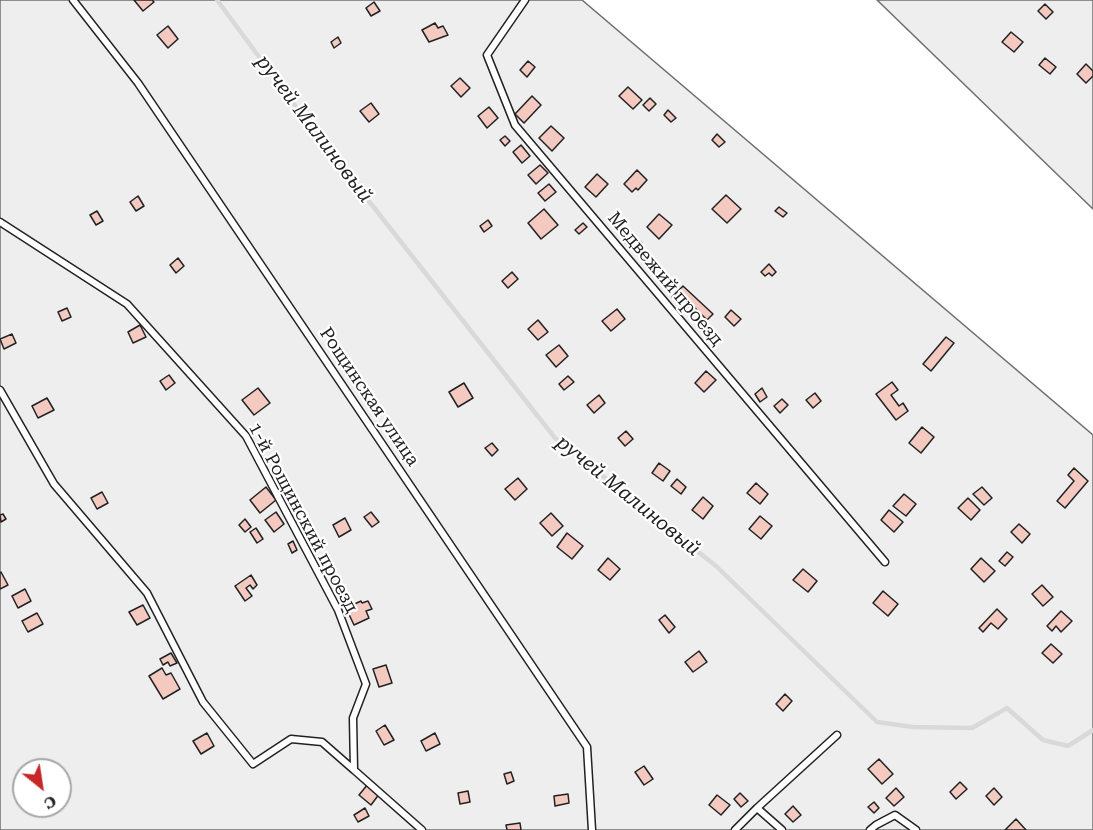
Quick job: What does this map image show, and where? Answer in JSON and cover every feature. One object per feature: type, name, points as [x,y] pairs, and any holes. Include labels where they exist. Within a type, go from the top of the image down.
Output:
[{"type":"lane","name":"Рощинская улица","points":[[73,0],[138,82],[587,747],[592,830]]},
{"type":"lane","name":"Медвежий проезд","points":[[525,0],[487,55],[515,125],[885,562]]},
{"type":"lane","name":"1-й Рощинский проезд","points":[[0,222],[127,304],[246,436],[338,610],[366,684],[353,718],[354,770]]},
{"type":"lane","points":[[0,390],[54,484],[147,593],[203,702],[253,764],[291,740],[322,742],[422,830]]},
{"type":"lane","points":[[735,830],[837,735]]},
{"type":"lane","points":[[757,808],[782,830]]},
{"type":"lane","points":[[870,830],[895,815],[916,830]]},
{"type":"shaded area","points":[[0,0],[582,0],[1093,435],[1093,830],[0,830]]},
{"type":"shaded area","points":[[877,0],[1093,0],[1093,209]]},
{"type":"building","points":[[134,0],[152,0],[154,2],[143,11]]},
{"type":"building","points":[[374,2],[380,11],[371,16],[366,8]]},
{"type":"building","points":[[1045,4],[1053,12],[1046,19],[1038,11]]},
{"type":"building","points":[[435,23],[438,28],[443,26],[448,35],[429,42],[422,30]]},
{"type":"building","points":[[168,26],[178,39],[168,48],[157,35]]},
{"type":"building","points":[[1011,32],[1023,42],[1014,52],[1002,42]]},
{"type":"building","points":[[338,37],[341,43],[334,48],[331,42]]},
{"type":"building","points":[[1045,58],[1056,67],[1050,74],[1039,65]]},
{"type":"building","points":[[528,61],[535,67],[527,77],[520,70]]},
{"type":"building","points":[[1086,64],[1093,71],[1093,76],[1086,83],[1077,74]]},
{"type":"building","points":[[460,78],[470,88],[461,97],[451,86]]},
{"type":"building","points":[[628,87],[642,100],[633,109],[619,96]]},
{"type":"building","points":[[532,96],[541,105],[524,123],[515,114]]},
{"type":"building","points":[[650,98],[656,104],[649,111],[643,105]]},
{"type":"building","points":[[371,103],[379,114],[369,122],[360,111]]},
{"type":"building","points":[[489,107],[498,118],[487,128],[478,116]]},
{"type":"building","points":[[668,110],[676,118],[671,122],[664,115]]},
{"type":"building","points":[[551,126],[564,138],[552,151],[539,138]]},
{"type":"building","points":[[717,134],[725,142],[719,147],[712,140]]},
{"type":"building","points":[[505,136],[510,141],[505,146],[500,140]]},
{"type":"building","points":[[521,145],[530,156],[522,163],[513,152]]},
{"type":"building","points":[[540,165],[548,173],[536,184],[528,175]]},
{"type":"building","points":[[637,170],[647,180],[638,190],[636,188],[632,192],[624,184]]},
{"type":"building","points":[[597,174],[608,184],[596,197],[585,187]]},
{"type":"building","points":[[549,184],[556,192],[545,201],[538,193]]},
{"type":"building","points":[[726,195],[741,209],[727,223],[712,209]]},
{"type":"building","points":[[138,196],[144,206],[136,211],[130,202]]},
{"type":"building","points":[[779,207],[787,213],[783,217],[775,211]]},
{"type":"building","points":[[544,209],[558,225],[541,239],[528,223]]},
{"type":"building","points":[[97,211],[103,221],[96,225],[90,215]]},
{"type":"building","points":[[659,214],[672,225],[659,239],[647,227]]},
{"type":"building","points":[[488,220],[492,226],[484,232],[480,226]]},
{"type":"building","points":[[583,223],[587,227],[579,234],[575,230]]},
{"type":"building","points":[[631,232],[642,243],[634,251],[623,240]]},
{"type":"building","points":[[178,258],[184,266],[176,273],[170,265]]},
{"type":"building","points":[[769,264],[776,272],[772,276],[769,273],[765,276],[761,272]]},
{"type":"building","points":[[512,272],[518,279],[508,288],[502,281]]},
{"type":"building","points":[[683,286],[713,314],[707,320],[695,308],[690,314],[672,297]]},
{"type":"building","points":[[67,308],[71,317],[62,321],[58,312]]},
{"type":"building","points":[[617,309],[625,319],[611,331],[602,321]]},
{"type":"building","points":[[731,310],[741,319],[734,326],[725,317]]},
{"type":"building","points":[[538,320],[548,332],[538,340],[528,329]]},
{"type":"building","points":[[140,325],[146,337],[133,343],[128,332]]},
{"type":"building","points":[[12,334],[16,343],[4,349],[0,339]]},
{"type":"building","points":[[946,337],[954,343],[931,371],[923,364]]},
{"type":"building","points":[[559,345],[568,356],[556,367],[546,355]]},
{"type":"building","points":[[706,371],[716,380],[704,392],[695,383]]},
{"type":"building","points":[[169,375],[175,383],[166,390],[160,381]]},
{"type":"building","points":[[568,376],[574,382],[564,390],[559,384]]},
{"type":"building","points":[[892,382],[898,390],[891,395],[899,406],[903,403],[908,411],[896,420],[876,394]]},
{"type":"building","points":[[464,383],[473,398],[458,407],[449,392]]},
{"type":"building","points":[[258,388],[270,403],[254,415],[242,400]]},
{"type":"building","points":[[762,388],[767,397],[760,402],[755,394]]},
{"type":"building","points":[[815,393],[821,401],[813,408],[806,400]]},
{"type":"building","points":[[599,395],[605,403],[594,413],[587,405]]},
{"type":"building","points":[[47,398],[54,410],[38,418],[32,406]]},
{"type":"building","points":[[782,399],[788,405],[780,413],[774,406]]},
{"type":"building","points":[[922,427],[934,437],[921,453],[909,443]]},
{"type":"building","points":[[626,431],[633,439],[625,446],[618,438]]},
{"type":"building","points":[[492,443],[498,450],[492,456],[485,448]]},
{"type":"building","points":[[659,463],[670,471],[663,481],[652,473]]},
{"type":"building","points":[[1074,468],[1088,481],[1065,508],[1057,501],[1074,481],[1068,475]]},
{"type":"building","points":[[518,478],[527,489],[515,500],[505,489]]},
{"type":"building","points":[[677,479],[686,487],[681,494],[671,486]]},
{"type":"building","points":[[756,483],[768,494],[760,504],[747,493]]},
{"type":"building","points":[[266,487],[276,500],[260,513],[250,500]]},
{"type":"building","points":[[982,487],[992,498],[984,505],[973,494]]},
{"type":"building","points":[[102,492],[108,503],[97,509],[91,498]]},
{"type":"building","points":[[904,494],[916,504],[906,516],[893,506]]},
{"type":"building","points":[[703,497],[713,506],[703,519],[692,510]]},
{"type":"building","points":[[968,498],[980,510],[971,520],[958,508]]},
{"type":"building","points":[[889,510],[903,522],[894,532],[881,520]]},
{"type":"building","points":[[276,512],[284,524],[274,532],[265,520]]},
{"type":"building","points":[[371,512],[379,522],[372,527],[364,517]]},
{"type":"building","points":[[551,513],[563,526],[552,536],[540,523]]},
{"type":"building","points":[[3,514],[6,519],[1,522],[0,515]]},
{"type":"building","points":[[760,516],[772,526],[761,539],[749,529]]},
{"type":"building","points":[[345,518],[351,530],[339,537],[333,525]]},
{"type":"building","points":[[245,519],[251,527],[245,532],[239,525]]},
{"type":"building","points":[[1019,524],[1030,534],[1022,543],[1011,532]]},
{"type":"building","points":[[256,528],[263,539],[257,543],[250,532]]},
{"type":"building","points":[[567,533],[583,546],[572,559],[557,547]]},
{"type":"building","points":[[293,541],[297,550],[292,553],[288,544]]},
{"type":"building","points":[[1007,552],[1013,557],[1005,566],[999,561]]},
{"type":"building","points":[[608,558],[620,569],[610,580],[598,570]]},
{"type":"building","points":[[981,558],[995,571],[984,582],[971,569]]},
{"type":"building","points":[[803,569],[817,581],[808,592],[793,580]]},
{"type":"building","points":[[0,573],[8,585],[0,589]]},
{"type":"building","points":[[251,575],[257,585],[253,589],[250,585],[246,588],[252,596],[245,601],[235,586]]},
{"type":"building","points":[[1042,585],[1053,597],[1043,606],[1032,594]]},
{"type":"building","points":[[25,589],[31,601],[18,608],[12,596]]},
{"type":"building","points":[[883,591],[898,604],[888,616],[873,603]]},
{"type":"building","points":[[361,601],[362,603],[368,601],[372,609],[366,611],[369,618],[354,625],[346,608]]},
{"type":"building","points":[[143,605],[150,618],[137,625],[129,612]]},
{"type":"building","points":[[997,609],[1007,619],[998,629],[991,623],[983,632],[979,628]]},
{"type":"building","points":[[1061,611],[1072,621],[1061,632],[1056,626],[1052,631],[1047,626]]},
{"type":"building","points":[[37,613],[43,624],[28,632],[22,621]]},
{"type":"building","points":[[665,615],[675,627],[669,633],[659,620]]},
{"type":"building","points":[[1051,644],[1062,654],[1053,663],[1042,653]]},
{"type":"building","points":[[699,651],[707,662],[693,672],[685,662]]},
{"type":"building","points":[[171,653],[177,663],[170,666],[168,662],[163,665],[160,659]]},
{"type":"building","points":[[386,665],[392,683],[379,687],[373,669]]},
{"type":"building","points":[[162,668],[166,675],[171,673],[180,689],[163,699],[149,676]]},
{"type":"building","points":[[785,694],[792,701],[783,711],[776,704]]},
{"type":"building","points":[[385,725],[394,740],[384,745],[376,731]]},
{"type":"building","points":[[207,733],[214,746],[201,754],[193,741]]},
{"type":"building","points":[[435,733],[440,744],[426,751],[421,741]]},
{"type":"building","points":[[879,759],[893,774],[882,784],[868,769]]},
{"type":"building","points":[[644,766],[653,779],[644,785],[635,772]]},
{"type":"building","points":[[511,772],[514,781],[507,784],[504,774]]},
{"type":"building","points":[[960,782],[967,789],[956,799],[950,792]]},
{"type":"building","points":[[368,784],[380,793],[371,805],[359,795]]},
{"type":"building","points":[[896,788],[904,797],[894,806],[886,798]]},
{"type":"building","points":[[994,788],[1002,797],[994,805],[986,796]]},
{"type":"building","points":[[468,791],[470,802],[460,804],[458,793]]},
{"type":"building","points":[[740,793],[748,801],[741,807],[734,799]]},
{"type":"building","points":[[568,794],[569,803],[555,806],[554,796]]},
{"type":"building","points":[[717,795],[730,805],[721,815],[709,805]]},
{"type":"building","points":[[874,802],[879,808],[874,813],[868,807]]},
{"type":"building","points":[[793,806],[801,815],[793,822],[785,814]]},
{"type":"building","points":[[365,808],[369,816],[358,822],[354,815]]},
{"type":"building","points":[[1016,819],[1026,830],[1005,830]]},
{"type":"building","points":[[520,823],[521,830],[507,830],[506,825]]},
{"type":"waterway","name":"ручей Малиновый","points":[[217,0],[313,130],[555,438],[716,566],[877,722],[913,727],[972,728],[1007,708],[1043,740],[1068,746],[1093,730]]}]
